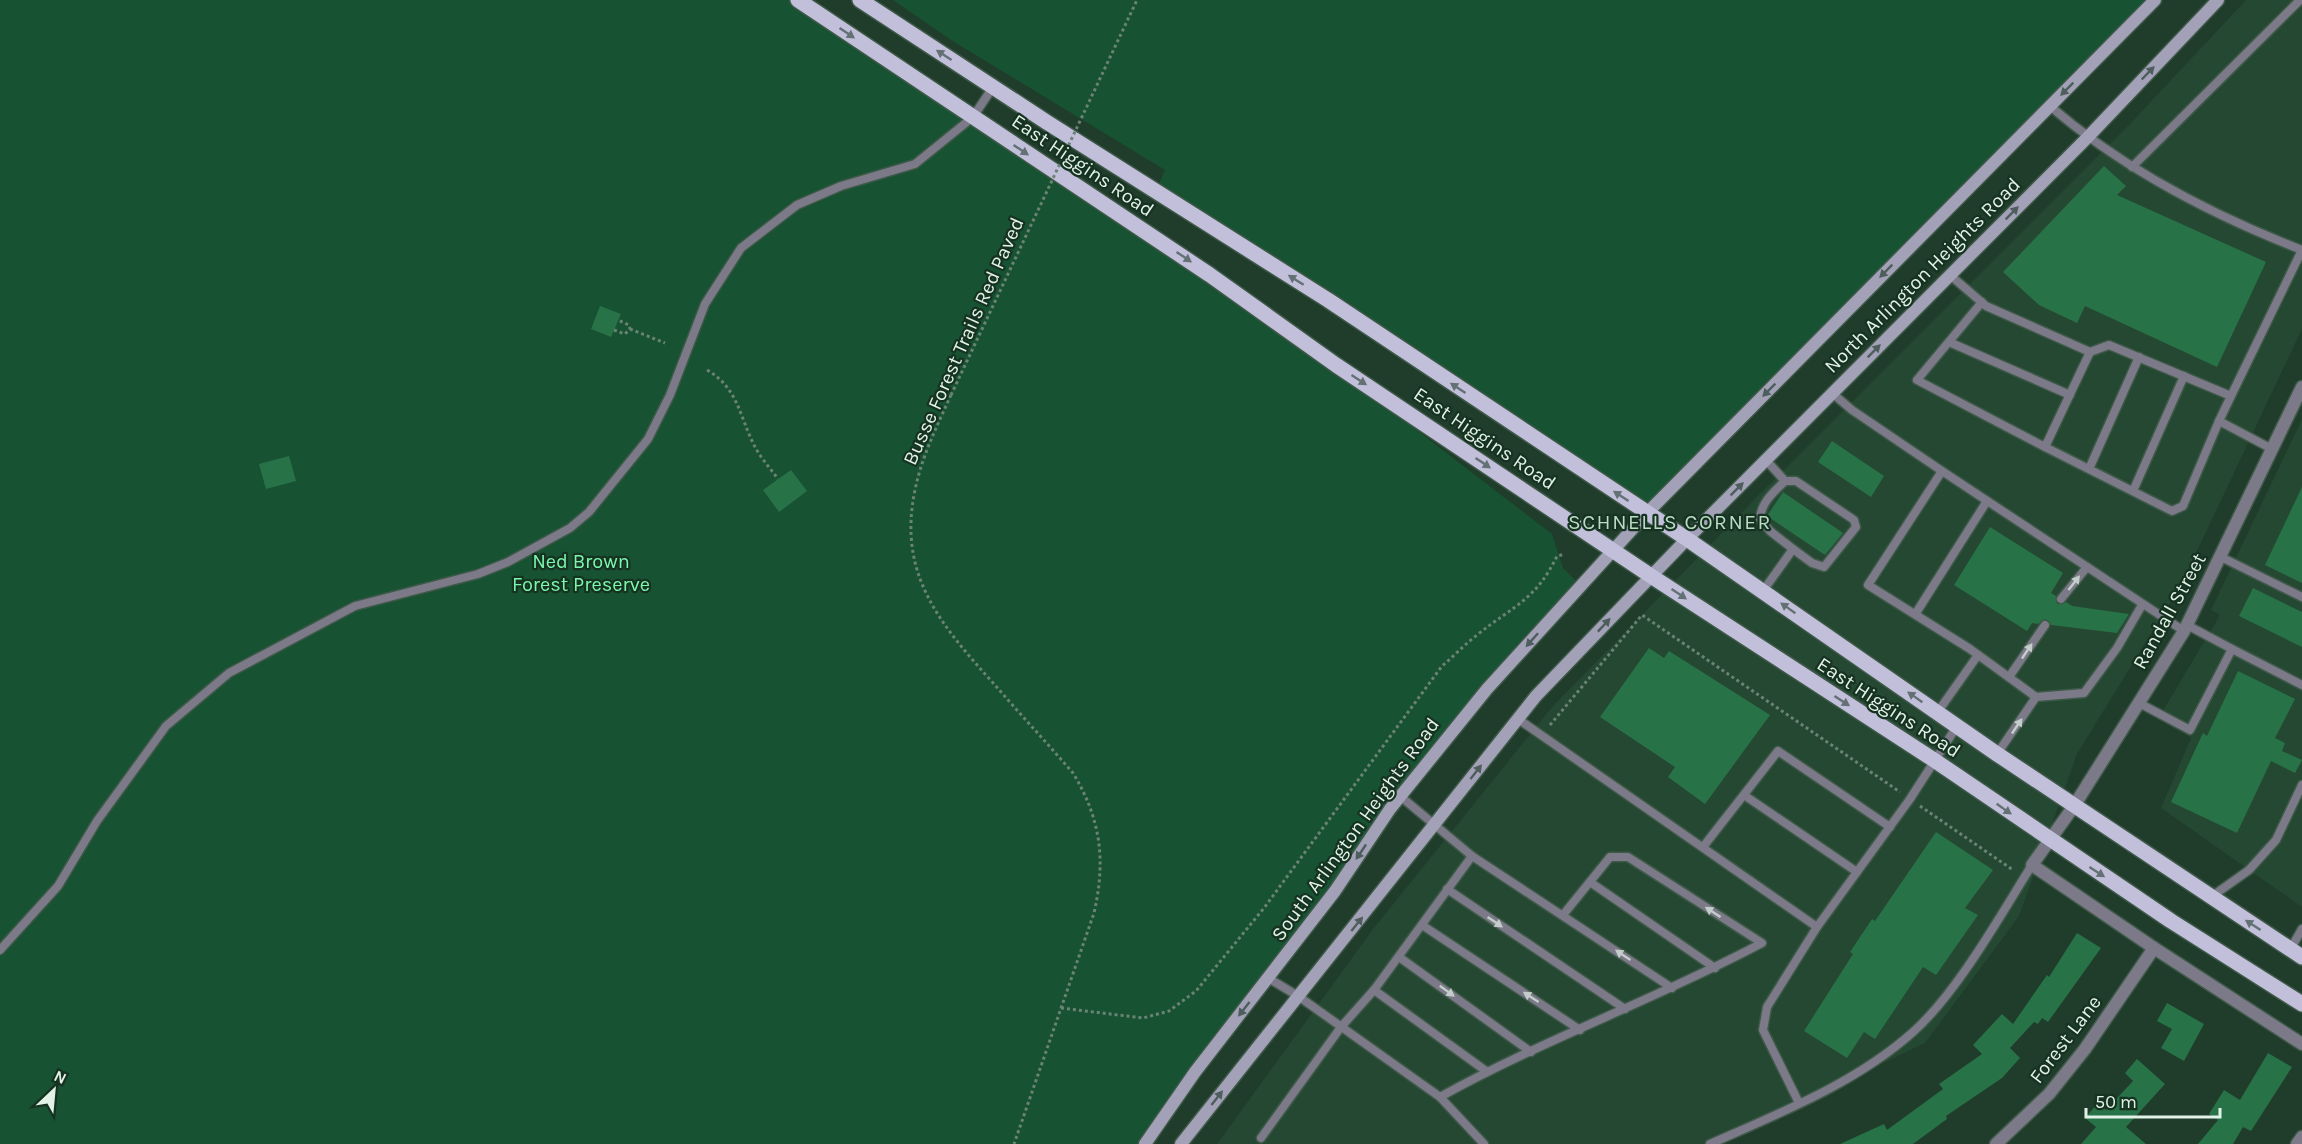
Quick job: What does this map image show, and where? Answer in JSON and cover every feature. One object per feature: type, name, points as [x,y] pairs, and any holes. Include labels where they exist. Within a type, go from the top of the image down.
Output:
[{"type":"main road","name":"East Higgins Road","points":[[798,0],[1210,275],[1336,365],[1651,576],[1934,760],[2048,840],[2302,1004]]},
{"type":"main road","name":"East Higgins Road","points":[[860,0],[1328,300],[1688,539],[1997,754],[2296,953]]},
{"type":"main road","name":"North Arlington Heights Road","points":[[1613,550],[2155,0]]},
{"type":"main road","name":"North Arlington Heights Road","points":[[1651,576],[2087,138],[2218,0]]},
{"type":"main road","name":"South Arlington Heights Road","points":[[1144,1144],[1195,1072],[1335,891],[1400,796],[1467,712],[1613,550]]},
{"type":"main road","points":[[1181,1144],[1518,719],[1651,576]]},
{"type":"street","name":"Randall Street","points":[[2032,865],[2074,806],[2186,628],[2300,396]]},
{"type":"street","points":[[2032,865],[2302,1044]]},
{"type":"street","name":"Forest Lane","points":[[1996,1144],[2056,1085],[2085,1049],[2154,948]]},
{"type":"street","points":[[2297,1144],[2302,1137]]},
{"type":"lane","points":[[2132,166],[2301,0]]},
{"type":"lane","points":[[0,950],[58,886],[97,821],[166,726],[229,673],[355,606],[478,574],[508,562],[570,528],[604,495],[648,440],[670,395],[705,304],[741,248],[797,205],[841,186],[915,164],[973,117],[993,87]]},
{"type":"lane","points":[[1982,302],[1917,380],[2172,511],[2183,506],[2219,421],[2302,250],[2257,233],[2132,166],[2087,138],[2050,106]]},
{"type":"lane","points":[[1950,275],[1982,302],[2090,352]]},
{"type":"lane","points":[[1949,342],[2070,395]]},
{"type":"lane","points":[[2045,447],[2090,352],[2109,345],[2231,396]]},
{"type":"lane","points":[[2089,469],[2139,357]]},
{"type":"lane","points":[[2133,491],[2184,376]]},
{"type":"lane","points":[[1832,393],[1852,410],[2142,605],[2302,685]]},
{"type":"lane","points":[[2219,421],[2272,449]]},
{"type":"lane","points":[[1766,460],[1785,481]]},
{"type":"lane","points":[[1942,471],[1868,585],[1916,613],[2036,697],[2084,693],[2117,648],[2142,605]]},
{"type":"lane","points":[[1785,481],[1796,481],[1854,520],[1856,527],[1824,567],[1812,563],[1793,549],[1770,531],[1760,519],[1760,511],[1785,481]]},
{"type":"lane","points":[[1916,613],[1987,501]]},
{"type":"lane","points":[[1763,591],[1793,549]]},
{"type":"lane","points":[[2221,557],[2302,597]]},
{"type":"lane","points":[[2061,599],[2086,567]]},
{"type":"lane","points":[[2009,677],[2045,625]]},
{"type":"lane","points":[[2139,702],[2190,730],[2232,649]]},
{"type":"lane","points":[[1937,712],[1978,655]]},
{"type":"lane","points":[[1997,754],[2036,697]]},
{"type":"lane","points":[[1518,719],[1817,927]]},
{"type":"lane","points":[[1798,1103],[1763,1030],[1767,1007],[1817,927],[1910,799],[1957,726]]},
{"type":"lane","points":[[1703,847],[1778,751],[1890,827]]},
{"type":"lane","points":[[2211,897],[2249,870],[2276,840],[2302,785]]},
{"type":"lane","points":[[1743,795],[1857,872]]},
{"type":"lane","points":[[1400,796],[1472,856],[1672,988]]},
{"type":"lane","points":[[1261,1138],[1341,1027],[1400,957],[1472,856]]},
{"type":"lane","points":[[1440,1097],[1486,1071],[1672,988],[1762,943],[1628,856],[1610,857],[1563,915]]},
{"type":"lane","points":[[1710,1144],[1864,1070],[1914,1031],[1957,981],[2032,865]]},
{"type":"lane","points":[[1590,882],[1715,968]]},
{"type":"lane","points":[[1447,889],[1625,1009]]},
{"type":"lane","points":[[1422,925],[1580,1030]]},
{"type":"lane","points":[[2296,953],[2302,929]]},
{"type":"lane","points":[[1400,957],[1531,1052]]},
{"type":"lane","points":[[1268,978],[1298,996],[1440,1097],[1484,1144]]},
{"type":"lane","points":[[1374,990],[1486,1071]]},
{"type":"path","name":"Busse Forest Trails Red Paved","points":[[1014,1144],[1098,895],[1100,840],[1083,789],[1073,773],[947,630],[927,599],[919,581],[911,541],[914,492],[923,456],[1137,0]]},
{"type":"path","points":[[618,320],[629,325],[630,329],[665,343]]},
{"type":"path","points":[[614,330],[625,334],[630,329]]},
{"type":"path","points":[[707,370],[726,384],[734,394],[754,445],[778,479]]},
{"type":"path","points":[[1061,1008],[1143,1018],[1169,1011],[1196,991],[1264,908],[1442,666],[1477,635],[1529,598],[1546,578],[1557,556],[1565,554]]},
{"type":"path","points":[[1541,735],[1642,615],[2024,878]]},
{"type":"shaded area","points":[[2246,0],[2302,0],[2302,329],[2181,585],[2077,754],[2019,916],[1925,1043],[1716,1144],[1217,1144],[1373,929],[1552,707],[1752,502],[2128,126]]},
{"type":"shaded area","points":[[2302,419],[2302,907],[2161,808],[2191,738],[2158,719],[2220,615],[2211,610]]},
{"type":"green space","name":"Ned Brown Forest Preserve","points":[[0,0],[798,0],[1280,325],[1552,534],[1563,568],[1579,584],[1487,689],[1145,1144],[0,1144]]},
{"type":"green space","points":[[893,0],[2149,0],[1647,513],[1156,191],[1165,170],[951,40]]},
{"type":"building","points":[[2104,166],[2126,186],[2117,195],[2266,262],[2217,367],[2085,306],[2077,323],[2039,305],[2003,272]]},
{"type":"building","points":[[600,306],[621,314],[611,337],[591,329]]},
{"type":"building","points":[[1832,441],[1884,476],[1871,497],[1818,462]]},
{"type":"building","points":[[289,456],[296,481],[266,489],[259,464]]},
{"type":"building","points":[[791,470],[807,491],[779,512],[763,490]]},
{"type":"building","points":[[2302,487],[2302,583],[2265,565]]},
{"type":"building","points":[[1783,492],[1843,533],[1825,555],[1767,516]]},
{"type":"building","points":[[1990,527],[2063,573],[2051,593],[2056,596],[2057,604],[2066,602],[2072,606],[2129,614],[2117,633],[2051,625],[2045,619],[2038,624],[2032,623],[2027,631],[1954,585]]},
{"type":"building","points":[[2253,588],[2302,612],[2302,647],[2239,616]]},
{"type":"building","points":[[1649,648],[1664,658],[1669,651],[1770,715],[1705,804],[1668,777],[1675,767],[1600,717]]},
{"type":"building","points":[[2238,671],[2295,699],[2275,738],[2285,743],[2282,751],[2302,760],[2295,773],[2271,761],[2237,833],[2171,802],[2203,733],[2207,736]]},
{"type":"building","points":[[1936,832],[1993,870],[1965,908],[1978,915],[1936,975],[1923,967],[1875,1039],[1864,1032],[1847,1058],[1804,1031],[1853,954],[1850,952],[1872,919],[1875,921]]},
{"type":"building","points":[[2077,933],[2101,948],[2048,1022],[2042,1018],[2038,1024],[2034,1022],[2010,1048],[2020,1058],[2002,1078],[1946,1116],[1947,1119],[1913,1144],[1840,1144],[1884,1124],[1887,1130],[1943,1089],[1939,1084],[1982,1054],[1973,1045],[2002,1014],[2013,1024],[2047,975],[2049,977]]},
{"type":"building","points":[[2167,1003],[2204,1024],[2184,1061],[2161,1048],[2172,1029],[2157,1021]]},
{"type":"building","points":[[2268,1053],[2292,1067],[2251,1131],[2243,1127],[2233,1144],[2198,1144],[2218,1120],[2209,1114],[2224,1090],[2240,1100]]},
{"type":"building","points":[[2137,1059],[2165,1084],[2126,1127],[2146,1144],[2081,1144],[2096,1127],[2085,1118],[2098,1103],[2106,1110],[2133,1081],[2125,1073]]},
{"type":"district","name":"SCHNELLS CORNER","points":[[1670,522]]}]
